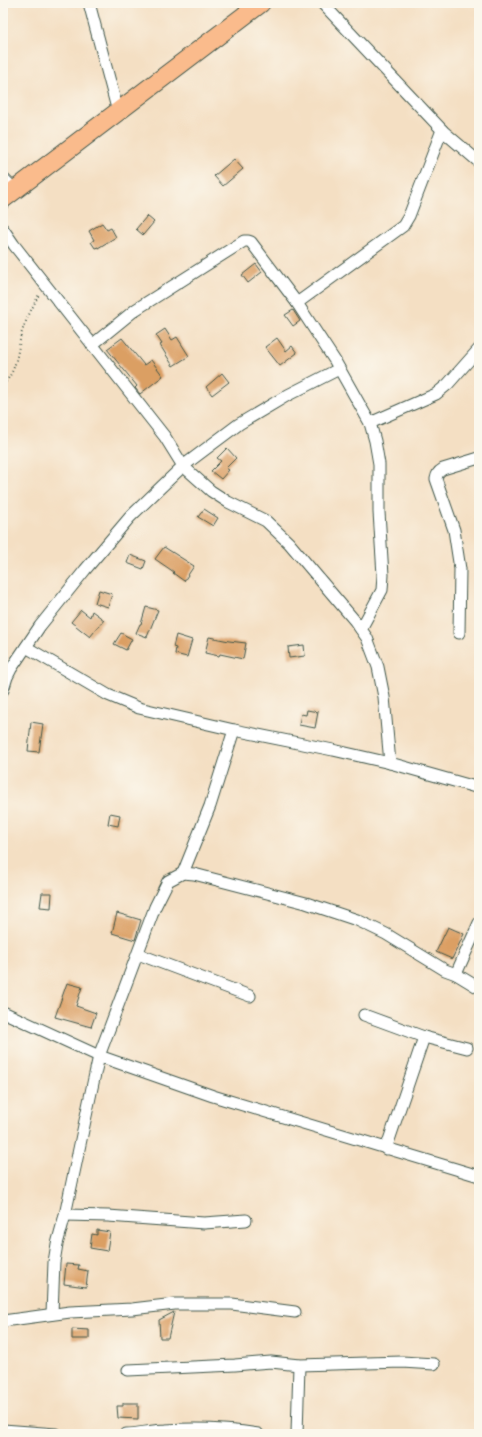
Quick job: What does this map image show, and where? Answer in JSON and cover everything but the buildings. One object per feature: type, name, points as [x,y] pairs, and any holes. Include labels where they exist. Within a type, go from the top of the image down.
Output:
[{"type":"main road","points":[[7,189],[118,112],[261,3]]},
{"type":"street","points":[[89,3],[118,112]]},
{"type":"street","points":[[322,3],[442,130],[479,162]]},
{"type":"street","points":[[297,303],[404,226],[442,130]]},
{"type":"street","points":[[3,229],[165,437],[183,466],[211,491],[228,502],[266,521],[289,543],[361,629],[369,642],[378,666],[384,698],[390,763]]},
{"type":"street","points":[[92,345],[135,310],[244,241],[252,242],[297,303],[335,360],[370,423],[375,441],[378,464],[383,575],[382,590],[361,629]]},
{"type":"street","points":[[370,423],[436,394],[448,384],[479,349]]},
{"type":"street","points":[[3,690],[5,675],[26,648],[40,626],[76,581],[130,517],[183,466],[239,424],[288,395],[339,369]]},
{"type":"street","points":[[459,633],[460,569],[454,530],[436,479],[436,475],[443,469],[479,458]]},
{"type":"street","points":[[26,648],[121,701],[139,708],[390,763],[479,788]]},
{"type":"street","points":[[183,873],[210,806],[234,730]]},
{"type":"street","points":[[52,1314],[54,1262],[57,1244],[65,1215],[99,1056],[155,907],[168,881],[183,873],[194,874],[306,903],[357,920],[386,934],[445,970],[456,974],[479,988]]},
{"type":"street","points":[[456,974],[479,923]]},
{"type":"street","points":[[138,954],[250,996]]},
{"type":"street","points":[[3,1012],[99,1056],[213,1096],[479,1176]]},
{"type":"street","points":[[364,1015],[424,1038],[467,1048]]},
{"type":"street","points":[[386,1149],[424,1038]]},
{"type":"street","points":[[65,1215],[204,1223],[246,1220]]},
{"type":"street","points":[[3,1321],[52,1314],[132,1310],[175,1304],[232,1304],[295,1312]]},
{"type":"street","points":[[128,1370],[271,1362],[300,1365],[402,1362],[434,1364]]},
{"type":"street","points":[[297,1434],[300,1365]]},
{"type":"street","points":[[3,1430],[56,1434]]},
{"type":"street","points":[[126,1434],[164,1430],[258,1434]]},
{"type":"path","points":[[3,385],[11,376],[18,354],[21,334],[45,284]]}]
